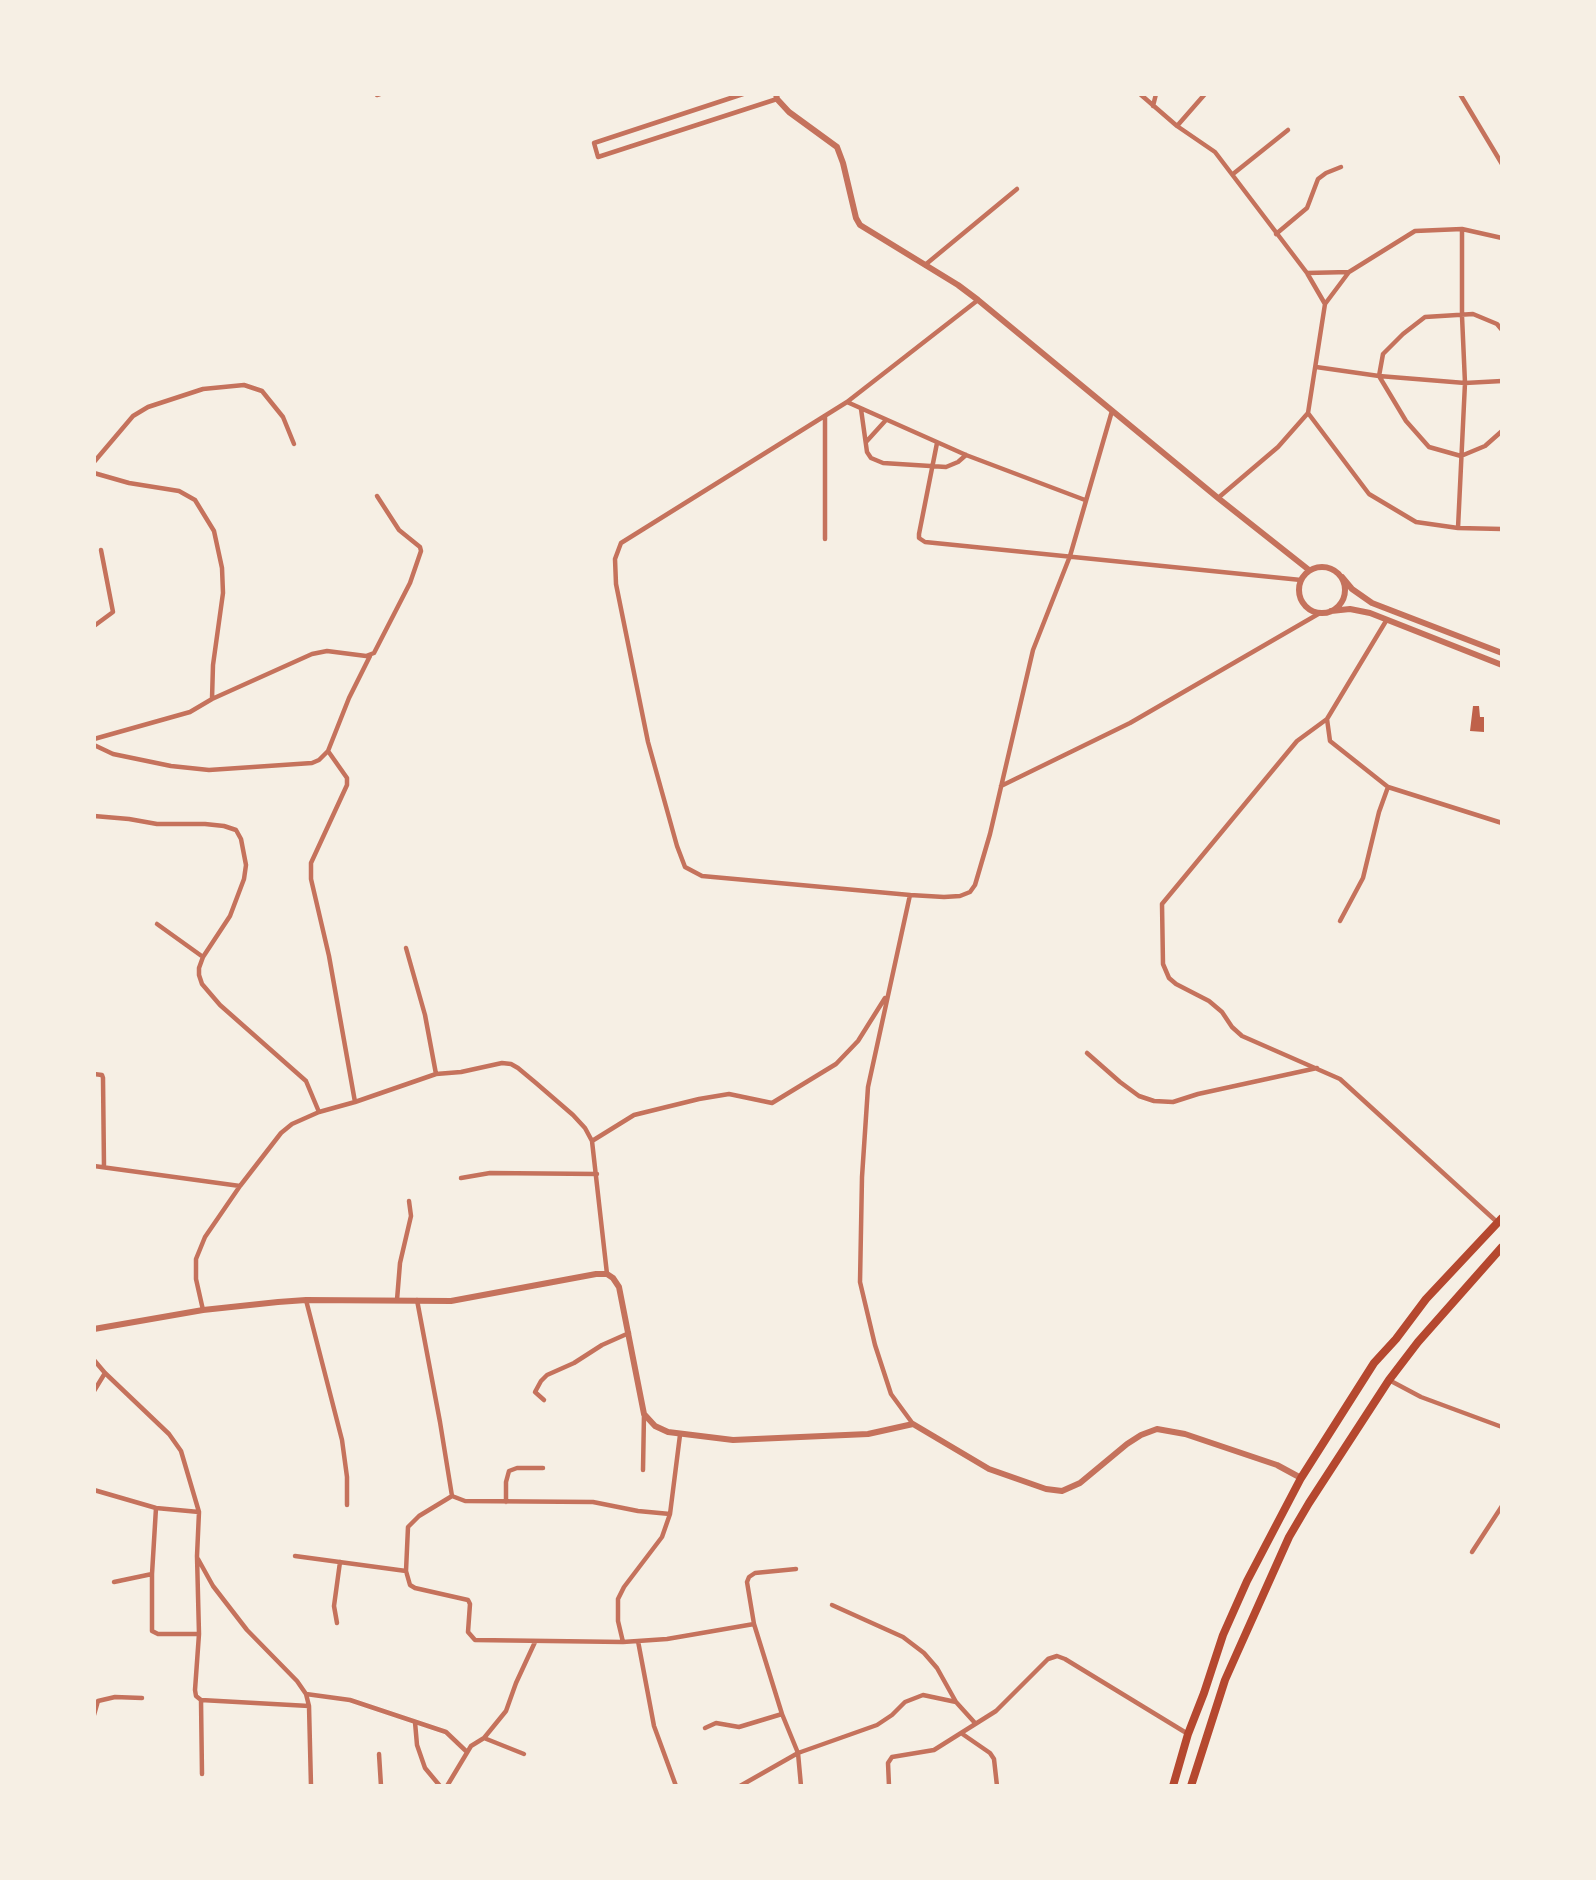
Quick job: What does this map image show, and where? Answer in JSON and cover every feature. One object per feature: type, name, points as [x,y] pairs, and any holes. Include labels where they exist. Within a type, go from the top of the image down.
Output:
[{"type":"highway","points":[[1173,1785],[1188,1734],[1223,1635],[1247,1581],[1301,1478],[1374,1364],[1426,1299],[1499,1220]]},
{"type":"highway","points":[[1191,1785],[1226,1680],[1289,1537],[1341,1452],[1389,1380],[1418,1342],[1502,1247]]},
{"type":"street","points":[[743,94],[594,143],[598,157],[777,97],[789,112],[837,147],[843,162],[856,218],[860,225],[958,285],[978,300],[1309,570]]},
{"type":"street","points":[[1140,94],[1177,126],[1215,152],[1307,273],[1325,304]]},
{"type":"street","points":[[1153,106],[1156,94]]},
{"type":"street","points":[[1177,126],[1205,94]]},
{"type":"street","points":[[1460,94],[1502,164]]},
{"type":"street","points":[[1233,174],[1288,130]]},
{"type":"street","points":[[1276,234],[1306,208],[1318,179],[1341,167]]},
{"type":"street","points":[[925,265],[1017,189]]},
{"type":"street","points":[[1218,498],[1278,447],[1308,413],[1325,304],[1349,272],[1415,231],[1462,229],[1502,238]]},
{"type":"street","points":[[1458,528],[1465,383],[1462,229]]},
{"type":"street","points":[[1307,273],[1349,272]]},
{"type":"street","points":[[978,300],[847,402],[621,543],[615,559],[616,584],[648,742],[676,846],[686,867],[702,876],[910,895],[960,896],[970,892],[975,885],[1001,786],[1033,650],[1070,556],[1112,411]]},
{"type":"street","points":[[1502,330],[1497,324],[1473,314],[1425,317],[1383,354],[1379,376],[1406,421],[1430,447],[1461,456],[1485,446],[1502,430]]},
{"type":"street","points":[[1316,367],[1379,376],[1465,383],[1502,381]]},
{"type":"street","points":[[94,462],[133,416],[148,407],[203,389],[244,385],[262,391],[283,417],[294,444]]},
{"type":"street","points":[[847,402],[966,455],[1085,500]]},
{"type":"street","points":[[861,409],[867,452],[872,458],[883,463],[946,466],[958,462],[966,455]]},
{"type":"street","points":[[1308,413],[1369,494],[1416,522],[1458,528],[1502,529]]},
{"type":"street","points":[[825,416],[825,539]]},
{"type":"street","points":[[866,442],[886,420]]},
{"type":"street","points":[[937,443],[919,534],[925,542],[1301,580]]},
{"type":"street","points":[[94,473],[129,483],[179,491],[195,500],[214,531],[222,568],[224,593],[213,665],[212,699]]},
{"type":"street","points":[[94,745],[113,754],[171,766],[209,770],[319,760],[327,751],[349,698],[410,583],[421,551],[420,547],[399,530],[377,496]]},
{"type":"street","points":[[94,626],[113,612],[101,550]]},
{"type":"street","points":[[1320,613],[1308,608],[1302,602],[1298,591],[1301,580],[1309,570],[1321,566],[1329,567],[1352,589],[1372,603],[1502,653]]},
{"type":"street","points":[[1331,611],[1342,601],[1345,594],[1342,577]]},
{"type":"street","points":[[1001,786],[1130,723],[1320,613],[1331,611],[1370,613],[1502,665]]},
{"type":"street","points":[[1386,621],[1327,719],[1297,741],[1165,899],[1161,910],[1163,964],[1169,978],[1209,1001],[1222,1012],[1232,1027],[1242,1036],[1340,1079],[1499,1220]]},
{"type":"street","points":[[94,739],[180,716],[312,654],[327,651],[370,656]]},
{"type":"street","points":[[1327,719],[1330,741],[1388,787],[1502,824]]},
{"type":"street","points":[[327,751],[347,778],[347,785],[310,863],[311,879],[329,956],[355,1102]]},
{"type":"street","points":[[1340,921],[1363,878],[1379,812],[1388,787]]},
{"type":"street","points":[[94,816],[157,824],[205,824],[236,830],[241,839],[246,865],[244,879],[230,916],[203,957],[199,968],[202,984],[219,1005],[306,1081],[319,1112]]},
{"type":"street","points":[[910,895],[868,1086],[862,1177],[860,1282],[874,1345],[891,1394],[913,1424],[989,1469],[1046,1489],[1062,1491],[1080,1483],[1127,1444],[1140,1435],[1157,1429],[1185,1434],[1277,1465],[1301,1478]]},
{"type":"street","points":[[157,924],[203,957]]},
{"type":"street","points":[[406,948],[424,1015],[436,1074]]},
{"type":"street","points":[[592,1141],[634,1115],[690,1101],[729,1094],[772,1104],[836,1064],[858,1041],[888,993]]},
{"type":"street","points":[[1087,1053],[1139,1096],[1154,1101],[1173,1102],[1198,1094],[1317,1068]]},
{"type":"street","points":[[203,1310],[196,1279],[196,1259],[205,1237],[240,1186],[281,1133],[292,1124],[319,1112],[436,1074],[502,1064],[511,1064],[518,1068],[573,1115],[585,1128],[592,1141],[607,1274]]},
{"type":"street","points":[[94,1074],[102,1075],[103,1078],[104,1167]]},
{"type":"street","points":[[94,1166],[240,1186]]},
{"type":"street","points":[[461,1178],[490,1173],[597,1174]]},
{"type":"street","points":[[397,1300],[399,1263],[411,1216],[409,1201]]},
{"type":"street","points":[[94,1329],[203,1310],[306,1300],[451,1301],[596,1274],[607,1274],[619,1287],[644,1414],[643,1470]]},
{"type":"street","points":[[306,1300],[342,1440],[347,1477],[347,1505]]},
{"type":"street","points":[[417,1300],[452,1496]]},
{"type":"street","points":[[544,1400],[535,1392],[540,1381],[547,1375],[629,1333]]},
{"type":"street","points":[[94,1360],[159,1424],[180,1451],[199,1512],[197,1556],[199,1634],[196,1696],[201,1700],[309,1706]]},
{"type":"street","points":[[94,1391],[105,1373]]},
{"type":"street","points":[[1389,1380],[1421,1397],[1502,1426]]},
{"type":"street","points":[[644,1414],[655,1426],[680,1435],[733,1440],[868,1434],[913,1424]]},
{"type":"street","points":[[622,1642],[618,1621],[618,1599],[624,1587],[662,1537],[670,1514],[680,1435]]},
{"type":"street","points":[[506,1502],[506,1482],[509,1471],[517,1468],[543,1468]]},
{"type":"street","points":[[94,1490],[156,1508],[199,1512]]},
{"type":"street","points":[[452,1496],[465,1501],[593,1502],[638,1511],[670,1514]]},
{"type":"street","points":[[452,1496],[419,1516],[408,1527],[406,1571],[410,1585],[415,1588],[468,1600],[470,1604],[468,1632],[475,1640],[622,1642],[698,1635],[754,1624]]},
{"type":"street","points":[[1472,1552],[1502,1506]]},
{"type":"street","points":[[156,1508],[152,1574],[152,1631],[158,1634],[199,1634]]},
{"type":"street","points":[[197,1556],[213,1586],[247,1630],[289,1672],[306,1694],[309,1706],[311,1785]]},
{"type":"street","points":[[295,1556],[406,1571]]},
{"type":"street","points":[[337,1623],[334,1606],[340,1562]]},
{"type":"street","points":[[796,1569],[755,1573],[749,1577],[747,1582],[754,1624],[782,1714],[798,1753],[801,1785]]},
{"type":"street","points":[[114,1582],[152,1574]]},
{"type":"street","points":[[832,1605],[903,1638],[924,1653],[937,1668],[956,1702],[975,1723]]},
{"type":"street","points":[[638,1641],[654,1726],[676,1785]]},
{"type":"street","points":[[447,1785],[471,1746],[484,1738],[506,1711],[516,1683],[536,1642]]},
{"type":"street","points":[[889,1785],[888,1763],[892,1757],[934,1750],[996,1711],[1048,1659],[1057,1656],[1188,1734]]},
{"type":"street","points":[[306,1694],[350,1700],[446,1732],[467,1752]]},
{"type":"street","points":[[740,1785],[798,1753],[877,1725],[905,1702],[922,1695],[956,1702]]},
{"type":"street","points":[[94,1715],[98,1701],[142,1698]]},
{"type":"street","points":[[201,1700],[202,1773]]},
{"type":"street","points":[[705,1728],[716,1723],[739,1726],[782,1714]]},
{"type":"street","points":[[415,1722],[417,1745],[425,1768],[440,1785]]},
{"type":"street","points":[[961,1733],[994,1759],[997,1785]]},
{"type":"street","points":[[484,1738],[524,1754]]},
{"type":"street","points":[[379,1754],[381,1785]]},
{"type":"building","points":[[1473,706],[1479,706],[1480,717],[1484,717],[1484,732],[1470,731]]}]
